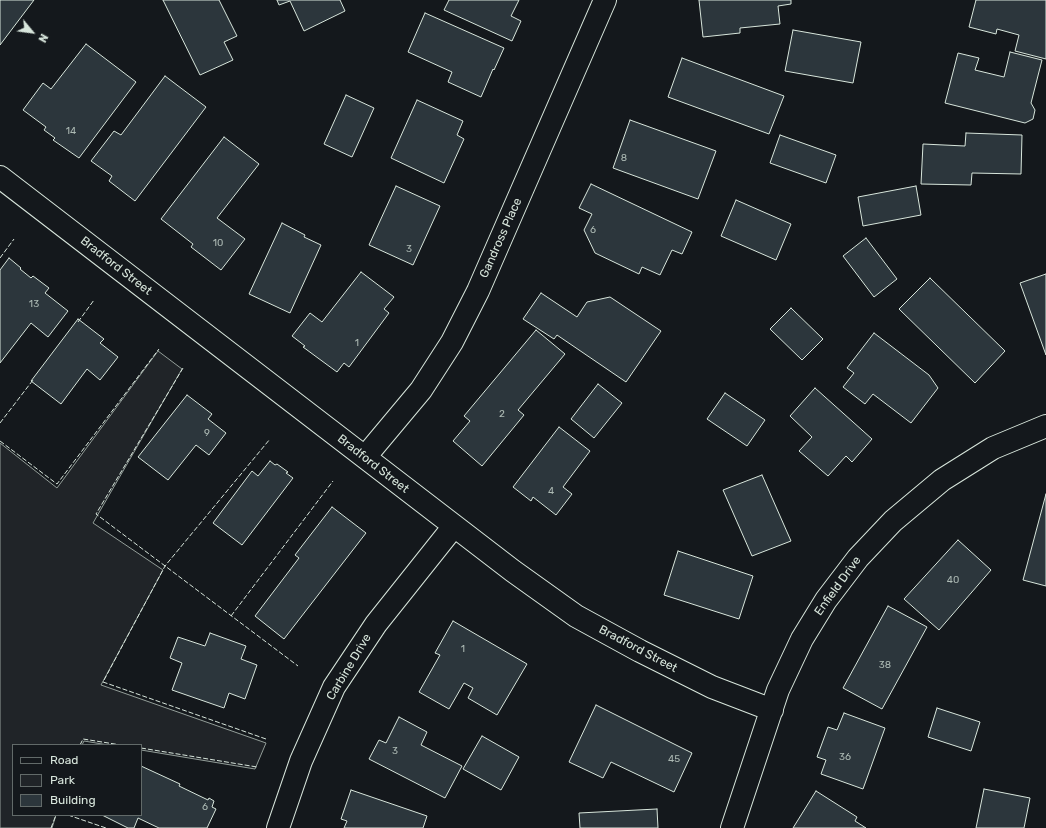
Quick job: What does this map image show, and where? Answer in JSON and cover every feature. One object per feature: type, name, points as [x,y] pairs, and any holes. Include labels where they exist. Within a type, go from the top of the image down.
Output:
[{"type":"street","name":"Gandross Place","points":[[364,457],[421,390],[452,342],[478,291],[605,0]]},
{"type":"street","name":"Bradford Street","points":[[0,177],[513,571],[576,616],[640,651],[712,687],[772,710]]},
{"type":"street","name":"Enfield Drive","points":[[732,828],[778,690],[802,639],[826,600],[858,558],[893,521],[942,480],[993,448],[1046,426]]},
{"type":"street","name":"Carbine Drive","points":[[278,828],[302,761],[334,687],[376,624],[454,526]]},
{"type":"green space","points":[[158,351],[182,369],[93,523],[163,570],[101,685],[266,743],[255,769],[142,750],[142,744],[102,744],[84,741],[82,744],[12,744],[12,816],[56,816],[52,828],[0,828],[0,443],[57,488]]},
{"type":"building","points":[[0,0],[34,0],[0,45]]},
{"type":"building","points":[[163,0],[219,0],[237,36],[224,42],[233,60],[200,75]]},
{"type":"building","points":[[277,0],[340,0],[345,11],[304,31],[290,1],[279,5]]},
{"type":"building","points":[[449,0],[519,0],[511,16],[521,21],[512,41],[444,10]]},
{"type":"building","points":[[699,0],[791,0],[791,4],[778,6],[780,24],[740,28],[740,33],[703,37]]},
{"type":"building","points":[[976,0],[1046,0],[1046,59],[1015,51],[1019,35],[997,29],[996,34],[969,27]]},
{"type":"building","points":[[425,13],[504,48],[481,97],[448,82],[452,72],[408,52]]},
{"type":"building","points":[[793,30],[861,42],[853,83],[785,71]]},
{"type":"building","points":[[86,44],[136,82],[79,158],[53,140],[55,138],[44,130],[46,127],[23,110],[43,83],[51,89]]},
{"type":"building","points":[[1010,52],[1042,60],[1031,103],[1035,110],[1033,119],[1025,123],[945,103],[958,53],[979,58],[975,70],[1004,77]]},
{"type":"building","points":[[682,58],[784,96],[769,134],[668,97]]},
{"type":"building","points":[[165,76],[206,107],[135,201],[109,181],[112,176],[91,161],[114,131],[121,135]]},
{"type":"building","points":[[346,95],[374,108],[352,157],[324,144]]},
{"type":"building","points":[[417,100],[463,121],[457,135],[464,139],[444,183],[391,158]]},
{"type":"building","points":[[630,120],[716,151],[698,199],[613,168]]},
{"type":"building","points":[[966,133],[1022,135],[1021,174],[972,173],[971,185],[921,184],[923,144],[965,146]]},
{"type":"building","points":[[780,135],[836,155],[826,183],[770,163]]},
{"type":"building","points":[[224,137],[259,164],[217,218],[245,239],[221,270],[191,247],[193,244],[161,219]]},
{"type":"building","points":[[591,184],[692,232],[682,254],[672,250],[660,275],[642,267],[639,274],[595,253],[584,230],[592,214],[579,208]]},
{"type":"building","points":[[396,186],[440,206],[413,265],[369,245]]},
{"type":"building","points":[[916,186],[921,215],[863,226],[858,197]]},
{"type":"building","points":[[736,200],[791,224],[776,260],[721,236]]},
{"type":"building","points":[[282,223],[305,235],[304,237],[321,245],[290,313],[249,294]]},
{"type":"building","points":[[866,238],[897,279],[874,297],[843,256]]},
{"type":"building","points":[[9,258],[31,278],[33,276],[49,288],[45,293],[68,311],[48,337],[31,323],[0,363],[0,270]]},
{"type":"building","points":[[361,272],[394,297],[384,309],[389,313],[349,367],[344,363],[337,372],[303,347],[305,346],[292,336],[310,313],[322,322]]},
{"type":"building","points":[[1046,274],[1046,355],[1020,283]]},
{"type":"building","points":[[930,278],[1005,351],[975,383],[899,309]]},
{"type":"building","points":[[541,293],[577,317],[587,302],[610,297],[661,331],[626,382],[557,335],[554,339],[523,319]]},
{"type":"building","points":[[791,308],[823,339],[802,360],[770,329]]},
{"type":"building","points":[[78,319],[104,339],[100,343],[118,357],[100,380],[87,369],[61,404],[31,381]]},
{"type":"building","points":[[536,330],[565,354],[518,410],[524,415],[482,466],[453,441],[470,421],[464,416]]},
{"type":"building","points":[[874,333],[929,375],[938,388],[911,423],[873,394],[865,404],[843,387],[854,373],[847,368]]},
{"type":"building","points":[[598,384],[622,403],[594,438],[571,419]]},
{"type":"building","points":[[815,388],[872,439],[852,462],[846,456],[828,476],[799,451],[812,437],[790,416]]},
{"type":"building","points":[[725,393],[765,420],[747,446],[707,419]]},
{"type":"building","points":[[187,395],[212,414],[208,419],[226,433],[209,455],[196,445],[168,480],[138,457]]},
{"type":"building","points":[[559,427],[590,451],[563,487],[572,494],[556,515],[533,497],[531,501],[513,487]]},
{"type":"building","points":[[270,461],[288,472],[286,473],[293,478],[242,545],[213,523],[252,471],[258,476]]},
{"type":"building","points":[[762,475],[791,541],[752,556],[723,490]]},
{"type":"building","points":[[1046,494],[1046,586],[1023,580]]},
{"type":"building","points":[[332,507],[366,533],[284,639],[255,616],[299,558],[295,555]]},
{"type":"building","points":[[958,540],[991,570],[939,630],[904,599]]},
{"type":"building","points":[[678,551],[753,576],[739,619],[664,595]]},
{"type":"building","points":[[888,606],[927,627],[882,709],[843,688]]},
{"type":"building","points":[[453,621],[527,664],[497,715],[468,698],[473,688],[464,683],[449,709],[419,692],[440,655],[435,653]]},
{"type":"building","points":[[210,633],[246,646],[241,659],[257,665],[245,699],[229,693],[224,708],[172,690],[182,663],[170,658],[178,637],[205,646]]},
{"type":"building","points":[[596,705],[692,753],[674,792],[611,762],[603,778],[569,762]]},
{"type":"building","points":[[937,708],[980,722],[971,751],[928,737]]},
{"type":"building","points":[[844,713],[885,728],[863,789],[821,774],[826,760],[817,757],[828,727],[837,730]]},
{"type":"building","points":[[399,717],[427,732],[421,745],[462,766],[445,798],[369,759],[379,740],[386,743]]},
{"type":"building","points":[[482,736],[519,757],[501,790],[463,769]]},
{"type":"building","points":[[142,766],[180,784],[179,786],[208,800],[209,798],[214,801],[212,807],[216,809],[207,828],[159,828],[138,818],[134,828],[128,828],[104,816],[142,816]]},
{"type":"building","points":[[984,789],[1030,798],[1024,828],[976,828]]},
{"type":"building","points":[[351,790],[427,816],[423,828],[344,828],[347,821],[341,819]]},
{"type":"building","points":[[816,791],[857,817],[855,821],[866,828],[793,828]]},
{"type":"building","points":[[657,809],[658,828],[580,828],[579,813]]},
{"type":"fence","points":[[0,258],[14,239]]},
{"type":"fence","points":[[78,322],[94,300]]},
{"type":"fence","points":[[0,441],[57,484],[159,349]]},
{"type":"fence","points":[[183,368],[96,514],[298,666]]},
{"type":"fence","points":[[0,423],[33,380]]},
{"type":"fence","points":[[266,739],[103,682],[165,566],[270,439]]},
{"type":"fence","points":[[231,616],[333,481]]},
{"type":"fence","points":[[80,744],[83,739],[115,744]]},
{"type":"fence","points":[[142,748],[257,767]]},
{"type":"fence","points":[[51,828],[56,816]]},
{"type":"fence","points":[[71,816],[106,828]]}]
